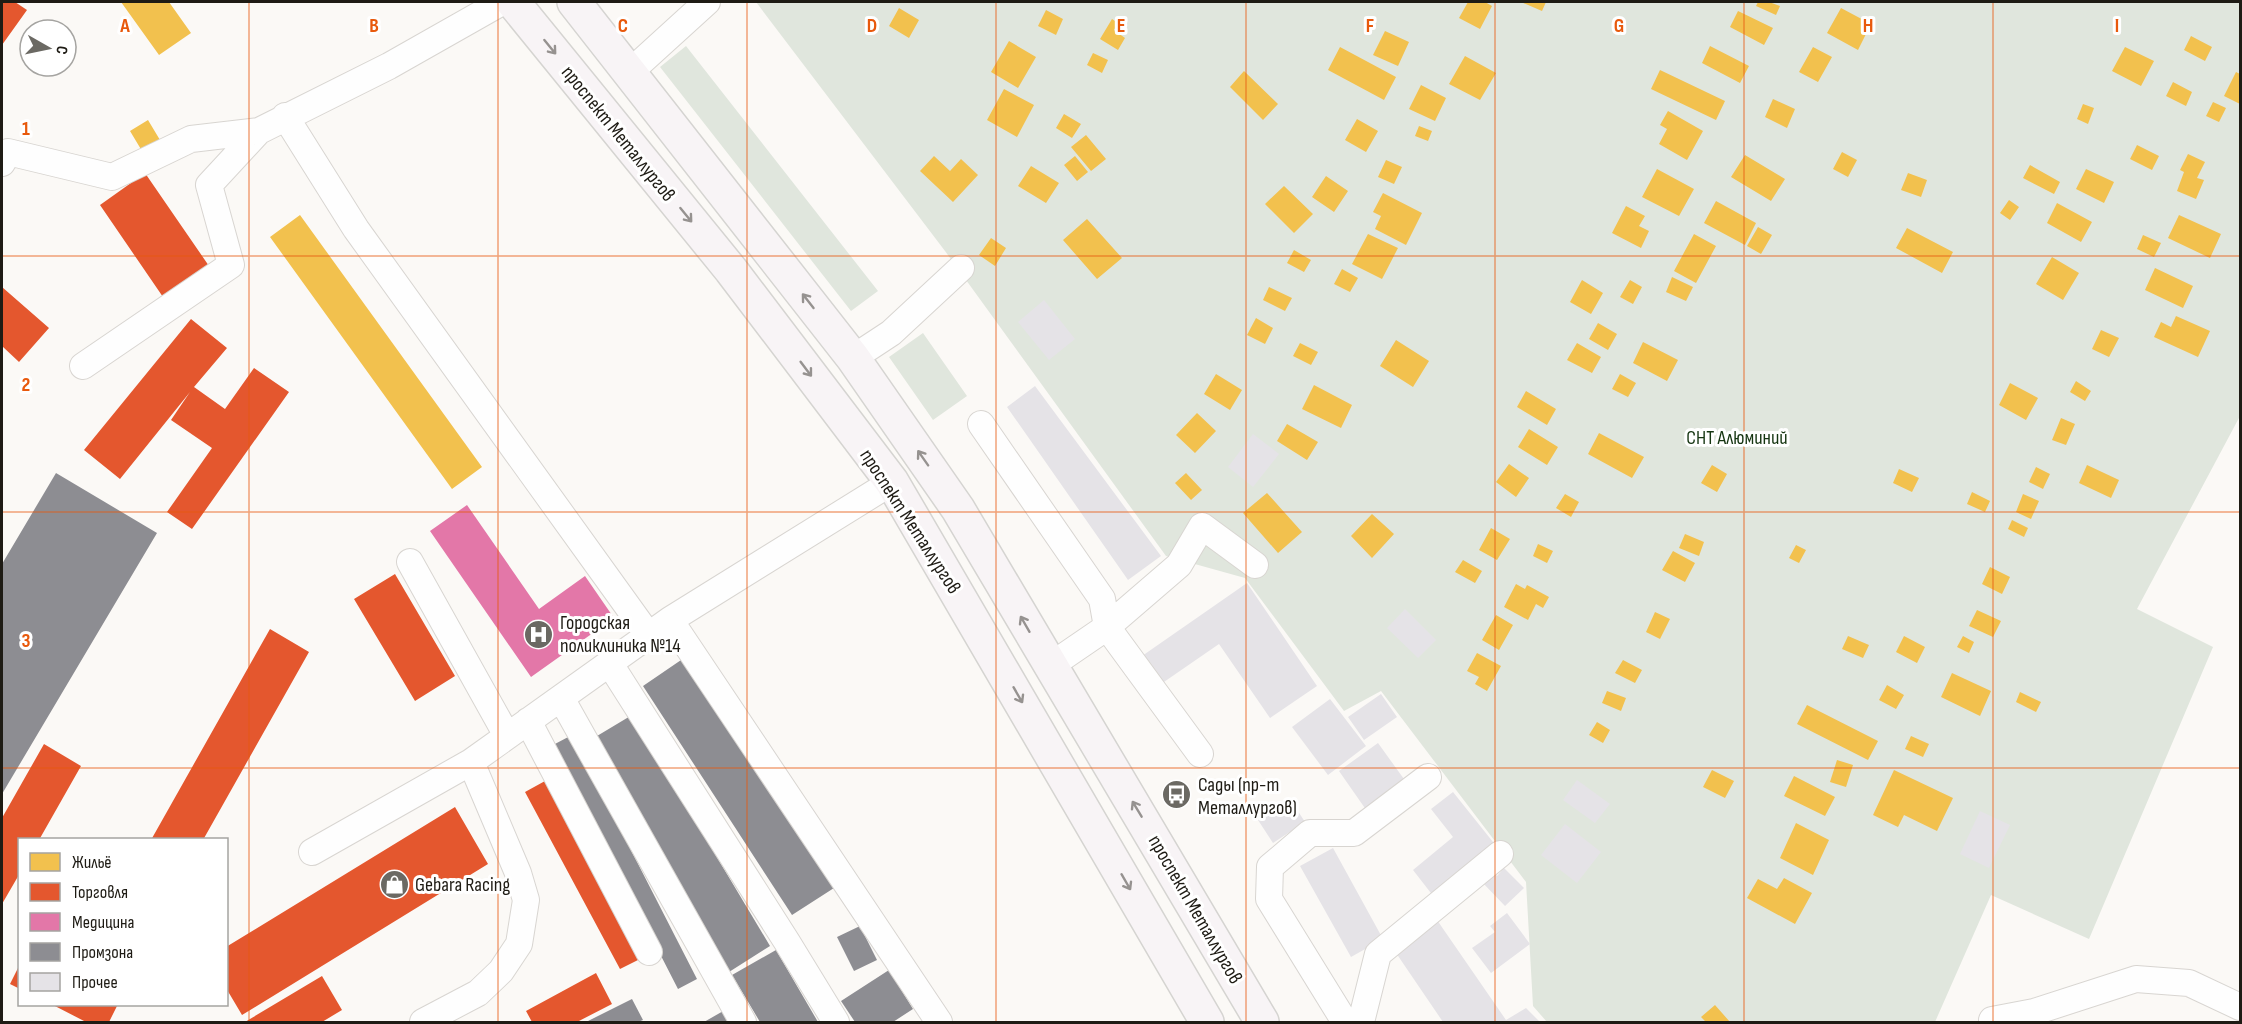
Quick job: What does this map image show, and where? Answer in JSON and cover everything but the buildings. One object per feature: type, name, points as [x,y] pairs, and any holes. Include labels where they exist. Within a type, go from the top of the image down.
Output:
[{"type":"main road","name":"проспект Металлургов","points":[[513,2],[730,270],[892,482],[1207,1023]]},
{"type":"main road","name":"проспект Металлургов","points":[[574,2],[853,358],[958,509],[1262,1023]]},
{"type":"lane","points":[[83,366],[231,265],[209,185],[259,131],[389,66],[502,2]]},
{"type":"lane","points":[[630,72],[696,5]]},
{"type":"lane","points":[[285,116],[356,229],[649,636]]},
{"type":"lane","points":[[2,163],[8,152],[112,177],[191,140],[259,131]]},
{"type":"lane","points":[[853,358],[891,333],[961,268]]},
{"type":"lane","points":[[981,424],[1102,599],[1107,627],[1200,754]]},
{"type":"lane","points":[[312,852],[471,762],[670,620],[892,482]]},
{"type":"lane","points":[[1050,666],[1107,627],[1179,565],[1202,526],[1255,565]]},
{"type":"lane","points":[[410,562],[517,728],[649,952]]},
{"type":"lane","points":[[670,620],[939,1023]]},
{"type":"lane","points":[[610,664],[788,942],[836,1023]]},
{"type":"lane","points":[[561,698],[743,1023]]},
{"type":"lane","points":[[423,1023],[478,993],[501,971],[519,944],[526,900],[518,873],[471,762]]},
{"type":"lane","points":[[1345,1023],[1269,899],[1270,867],[1310,833],[1354,833],[1428,777]]},
{"type":"lane","points":[[1361,1023],[1378,954],[1500,854]]},
{"type":"lane","points":[[1992,1020],[2034,1012],[2136,979],[2189,983],[2241,1007]]},
{"type":"green space","name":"СНТ Алюминий","points":[[756,2],[2240,2],[2240,416],[2137,609],[2213,647],[2089,939],[1991,895],[1935,1022],[1547,1022],[1533,1006],[1526,882],[1381,691],[1344,711],[1245,578],[1166,556],[945,251]]},
{"type":"green space","points":[[686,46],[878,291],[851,311],[660,67]]},
{"type":"green space","points":[[923,333],[967,396],[933,420],[889,357]]},
{"type":"place","name":"Городская поликлиника №14","points":[[539,634]]},
{"type":"place","name":"Сады (пр-т Металлургов)","points":[[1177,795]]},
{"type":"place","name":"Gebara Racing","points":[[394,884]]}]
